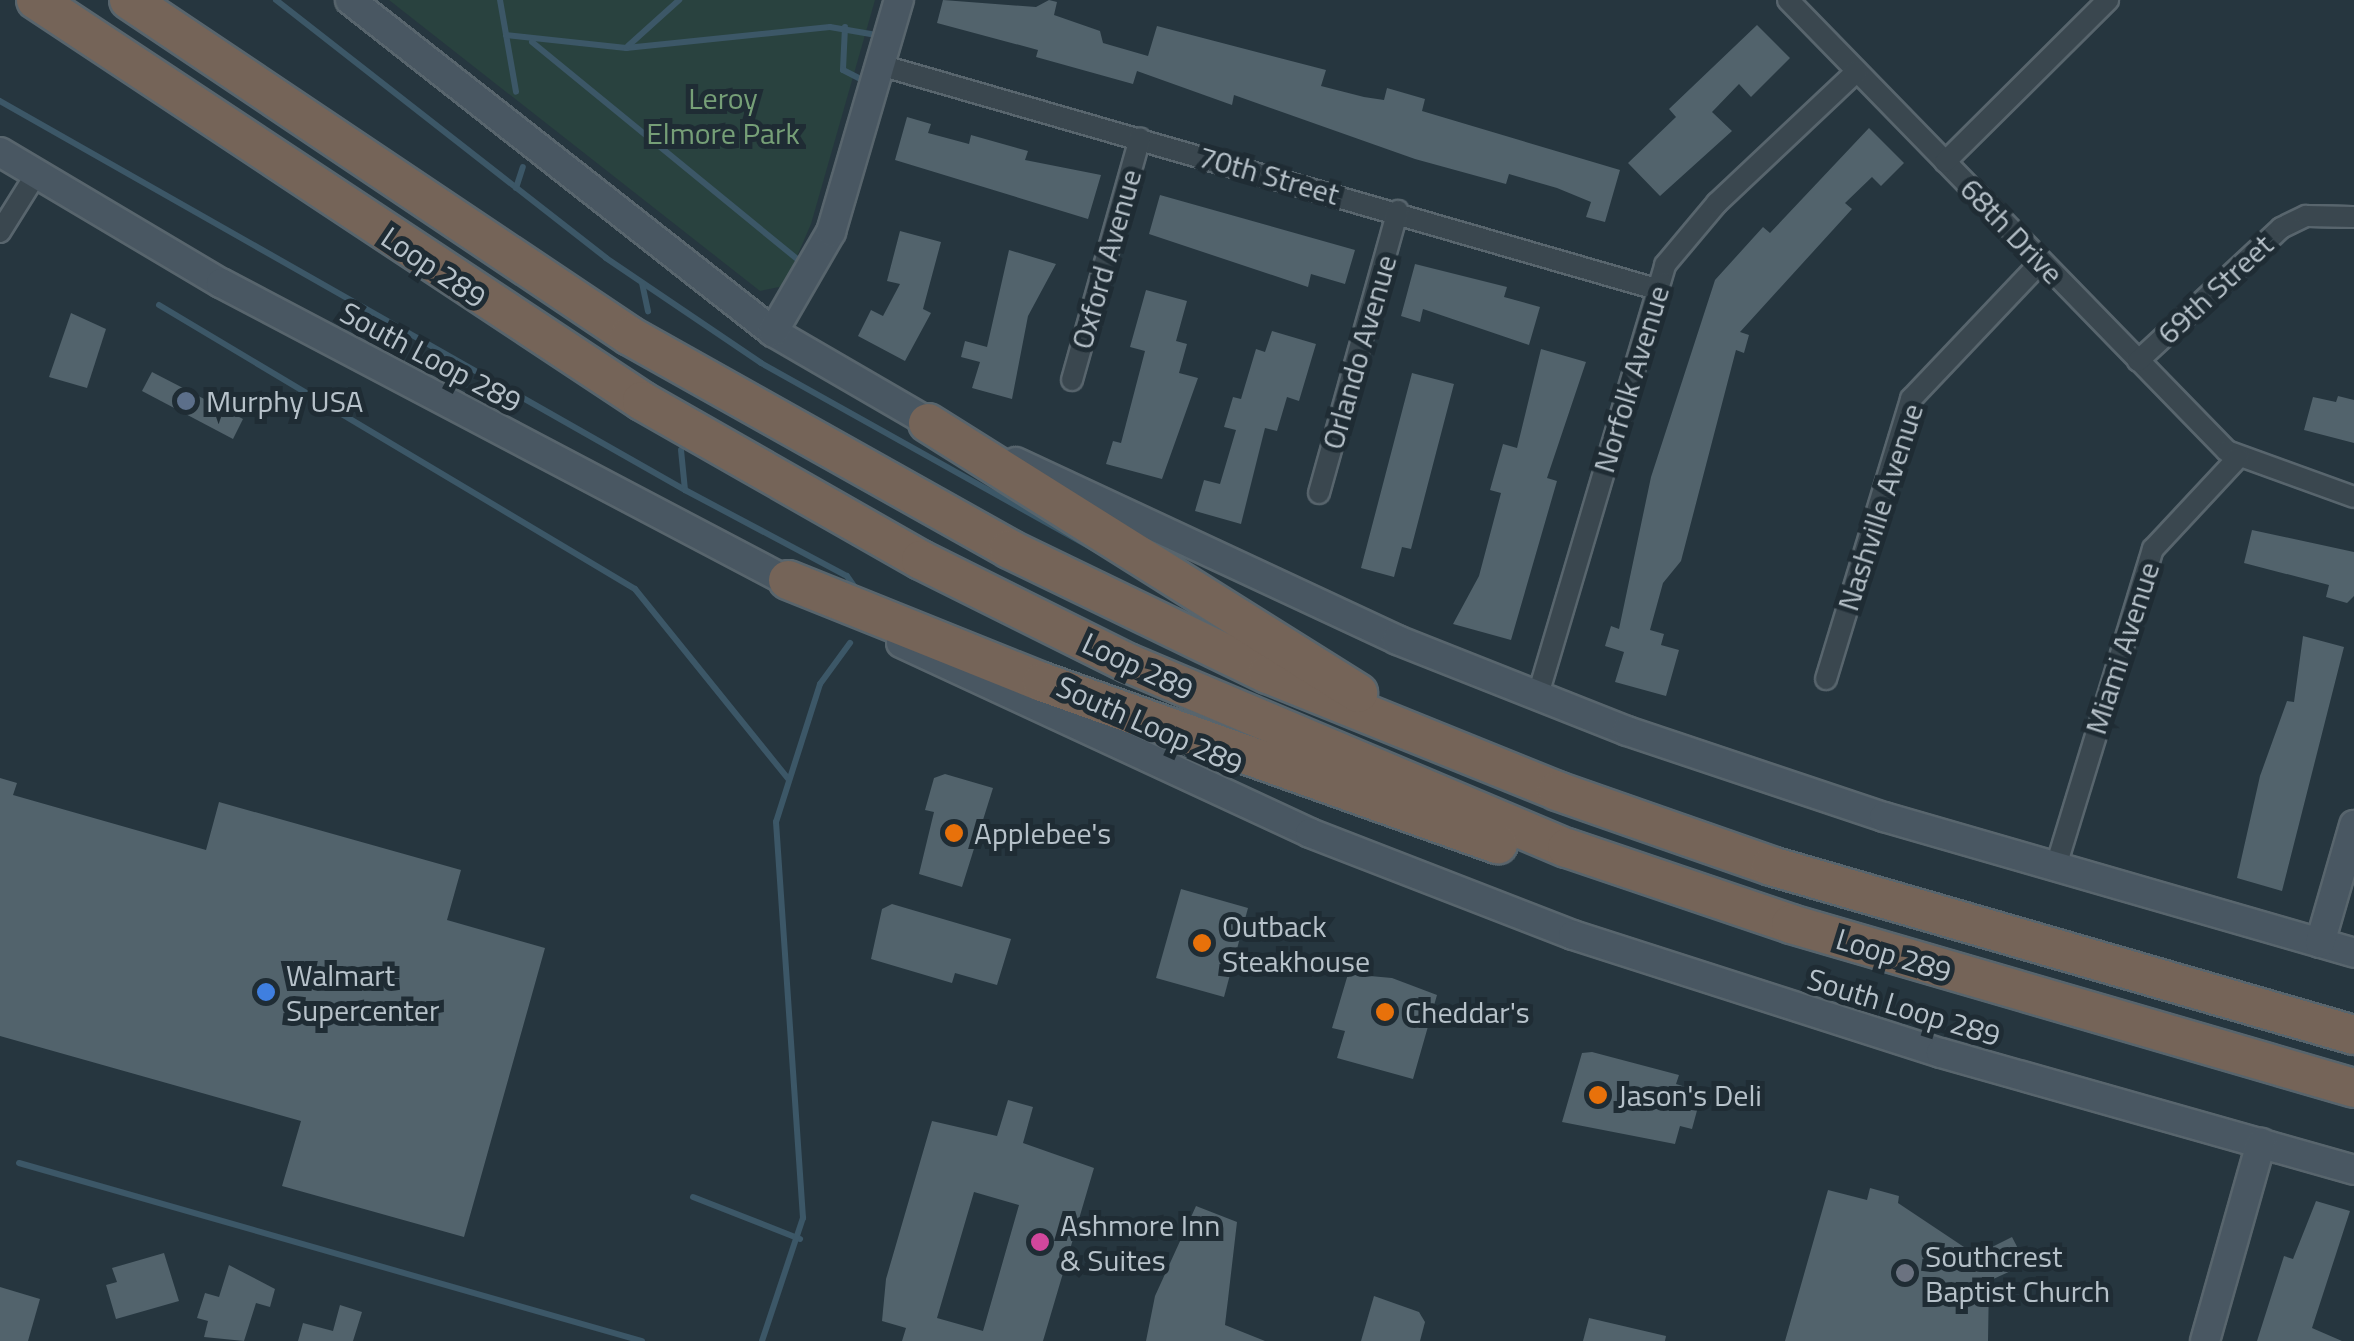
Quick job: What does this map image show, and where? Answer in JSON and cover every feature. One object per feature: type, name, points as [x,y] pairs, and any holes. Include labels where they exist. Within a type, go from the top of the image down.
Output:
[{"type":"highway","name":"Loop 289","points":[[36,0],[508,317],[890,542],[1267,726],[1662,880],[2354,1088]]},
{"type":"highway","name":"Loop 289","points":[[129,0],[630,336],[781,425],[1108,599],[1421,738],[1771,866],[2354,1035]]},
{"type":"highway","points":[[928,424],[1421,738]]},
{"type":"highway","points":[[788,580],[1396,811],[1564,864],[1662,880]]},
{"type":"main road","points":[[350,0],[774,332],[928,424],[1538,698],[1717,764],[2354,952]]},
{"type":"main road","points":[[774,332],[831,232],[898,0]]},
{"type":"main road","name":"South Loop 289","points":[[0,152],[221,283],[1034,708],[1412,875],[1774,1002],[2354,1170]]},
{"type":"main road","points":[[2320,943],[2354,825]]},
{"type":"main road","points":[[2204,1341],[2261,1143]]},
{"type":"street","name":"68th Drive","points":[[1788,0],[2138,361],[2238,458]]},
{"type":"street","points":[[1945,162],[2108,0]]},
{"type":"street","name":"70th Street","points":[[880,64],[1398,211],[1656,289]]},
{"type":"street","name":"Norfolk Avenue","points":[[1538,698],[1656,289],[1684,238],[1857,71]]},
{"type":"street","name":"Oxford Avenue","points":[[1072,380],[1140,138]]},
{"type":"street","points":[[0,232],[35,176]]},
{"type":"street","name":"Orlando Avenue","points":[[1319,493],[1398,211]]},
{"type":"street","name":"69th Street","points":[[2138,361],[2281,228],[2306,216],[2354,217]]},
{"type":"street","name":"Nashville Avenue","points":[[1826,679],[1911,399],[2042,262]]},
{"type":"street","points":[[2238,458],[2354,497]]},
{"type":"street","name":"Miami Avenue","points":[[2056,866],[2141,576],[2166,530],[2238,458]]},
{"type":"green space","name":"Leroy Elmore Park","points":[[389,0],[875,0],[811,224],[784,286],[760,291]]},
{"type":"building","points":[[943,0],[1036,7],[1049,0],[1057,2],[1054,15],[1100,31],[1103,43],[1148,56],[1157,26],[1326,70],[1321,86],[1384,100],[1387,88],[1425,99],[1422,111],[1620,170],[1605,222],[1586,217],[1591,202],[1509,174],[1506,184],[1415,159],[1234,95],[1232,105],[1137,71],[1133,84],[1036,57],[1038,50],[937,23]]},
{"type":"building","points":[[1757,25],[1790,58],[1751,97],[1739,84],[1712,112],[1732,131],[1660,196],[1628,163],[1676,117],[1669,109]]},
{"type":"building","points":[[907,117],[931,124],[928,133],[969,144],[971,135],[1028,151],[1025,160],[1101,175],[1088,219],[895,160]]},
{"type":"building","points":[[1869,128],[1904,163],[1881,186],[1872,177],[1845,203],[1852,209],[1740,332],[1749,335],[1744,353],[1736,350],[1681,561],[1663,583],[1650,630],[1664,634],[1661,645],[1679,650],[1666,696],[1615,682],[1624,652],[1605,646],[1611,626],[1619,629],[1651,477],[1715,280],[1763,227],[1770,233]]},
{"type":"building","points":[[1160,195],[1355,250],[1345,284],[1311,274],[1308,287],[1149,234]]},
{"type":"building","points":[[900,231],[941,242],[923,309],[931,313],[905,361],[858,336],[871,310],[883,316],[900,284],[887,281]]},
{"type":"building","points":[[1009,250],[1056,264],[1028,316],[1012,399],[972,388],[980,362],[961,357],[965,341],[987,347]]},
{"type":"building","points":[[1415,264],[1507,287],[1504,297],[1540,307],[1529,345],[1423,309],[1420,322],[1401,316]]},
{"type":"building","points":[[1146,290],[1187,301],[1176,341],[1187,344],[1179,373],[1198,378],[1162,479],[1106,464],[1113,441],[1121,443],[1145,351],[1130,347]]},
{"type":"building","points":[[71,313],[106,329],[87,388],[49,377]]},
{"type":"building","points":[[1272,331],[1316,344],[1299,401],[1287,397],[1277,431],[1265,428],[1241,524],[1195,511],[1204,480],[1220,484],[1236,430],[1224,427],[1233,397],[1241,399],[1256,349],[1265,352]]},
{"type":"building","points":[[1541,349],[1586,362],[1547,478],[1557,481],[1511,640],[1453,624],[1479,576],[1501,493],[1490,490],[1503,444],[1517,448]]},
{"type":"building","name":"Murphy USA","points":[[152,372],[243,419],[233,439],[142,391]]},
{"type":"building","points":[[1412,373],[1454,384],[1411,549],[1402,547],[1394,577],[1361,568]]},
{"type":"building","points":[[2338,396],[2354,400],[2354,443],[2304,430],[2313,397],[2336,402]]},
{"type":"building","points":[[2252,530],[2354,552],[2354,596],[2347,603],[2326,597],[2329,585],[2244,563]]},
{"type":"building","points":[[2303,636],[2344,647],[2282,891],[2237,878],[2260,776],[2287,701],[2294,702]]},
{"type":"building","name":"Applebee's","points":[[945,774],[993,788],[962,887],[919,874],[934,812],[925,810],[934,778]]},
{"type":"building","name":"Walmart Supercenter","points":[[0,778],[17,783],[13,795],[206,850],[219,802],[461,870],[447,920],[545,948],[464,1237],[282,1186],[301,1121],[0,1036]]},
{"type":"building","name":"Outback Steakhouse","points":[[1181,889],[1248,908],[1224,997],[1156,978]]},
{"type":"building","points":[[892,904],[1011,939],[997,985],[955,973],[952,983],[871,959],[882,909]]},
{"type":"building","name":"Cheddar's","points":[[1348,974],[1392,978],[1437,995],[1413,1079],[1337,1058],[1345,1031],[1332,1028]]},
{"type":"building","points":[[1592,1052],[1679,1075],[1676,1084],[1702,1092],[1692,1129],[1680,1126],[1675,1144],[1562,1122],[1582,1053]]},
{"type":"building","name":"Ashmore Inn & Suites","points":[[1008,1100],[1033,1107],[1023,1143],[1094,1168],[1043,1341],[902,1341],[906,1328],[882,1321],[886,1279],[932,1121],[997,1136]],"holes":[[[974,1192],[1019,1205],[983,1331],[937,1318]]]},
{"type":"building","name":"Southcrest Baptist Church","points":[[1870,1188],[1899,1196],[1898,1203],[1976,1255],[2012,1237],[2026,1264],[1989,1281],[1988,1341],[1785,1341],[1828,1190],[1867,1200]]},
{"type":"building","points":[[2316,1201],[2350,1211],[2312,1328],[2342,1341],[2257,1341],[2284,1256],[2293,1259]]},
{"type":"building","points":[[1196,1206],[1237,1222],[1225,1325],[1265,1341],[1146,1341],[1155,1296]]},
{"type":"building","points":[[164,1253],[179,1301],[116,1319],[106,1285],[117,1282],[112,1268]]},
{"type":"building","points":[[229,1265],[275,1289],[270,1307],[256,1303],[244,1341],[204,1337],[208,1321],[197,1318],[205,1293],[219,1297]]},
{"type":"building","points":[[0,1287],[40,1299],[28,1341],[0,1341]]},
{"type":"building","points":[[1374,1296],[1419,1312],[1425,1322],[1420,1341],[1361,1341]]},
{"type":"building","points":[[340,1305],[362,1312],[353,1341],[298,1341],[303,1323],[333,1331]]},
{"type":"building","points":[[1589,1318],[1666,1336],[1665,1341],[1583,1341]]},
{"type":"waterway","points":[[276,0],[606,258],[761,363],[1105,555]]},
{"type":"waterway","points":[[500,0],[516,92]]},
{"type":"waterway","points":[[628,46],[679,0]]},
{"type":"waterway","points":[[506,35],[626,48],[830,27],[882,36]]},
{"type":"waterway","points":[[845,27],[843,70],[868,83]]},
{"type":"waterway","points":[[532,42],[804,265]]},
{"type":"waterway","points":[[0,101],[685,490]]},
{"type":"waterway","points":[[516,188],[523,167]]},
{"type":"waterway","points":[[642,283],[648,311]]},
{"type":"waterway","points":[[159,305],[635,589],[789,780]]},
{"type":"waterway","points":[[681,450],[685,490],[847,576],[858,592]]},
{"type":"waterway","points":[[762,1341],[803,1218],[776,822],[820,684],[850,643]]},
{"type":"waterway","points":[[19,1163],[642,1341]]},
{"type":"waterway","points":[[693,1197],[800,1239]]},
{"type":"place","name":"Murphy USA","points":[[186,401]]},
{"type":"place","name":"Applebee's","points":[[954,833]]},
{"type":"place","name":"Outback Steakhouse","points":[[1202,943]]},
{"type":"place","name":"Walmart Supercenter","points":[[266,992]]},
{"type":"place","name":"Cheddar's","points":[[1385,1012]]},
{"type":"place","name":"Jason's Deli","points":[[1598,1095]]},
{"type":"place","name":"Ashmore Inn & Suites","points":[[1040,1242]]},
{"type":"place","name":"Southcrest Baptist Church","points":[[1905,1273]]}]
